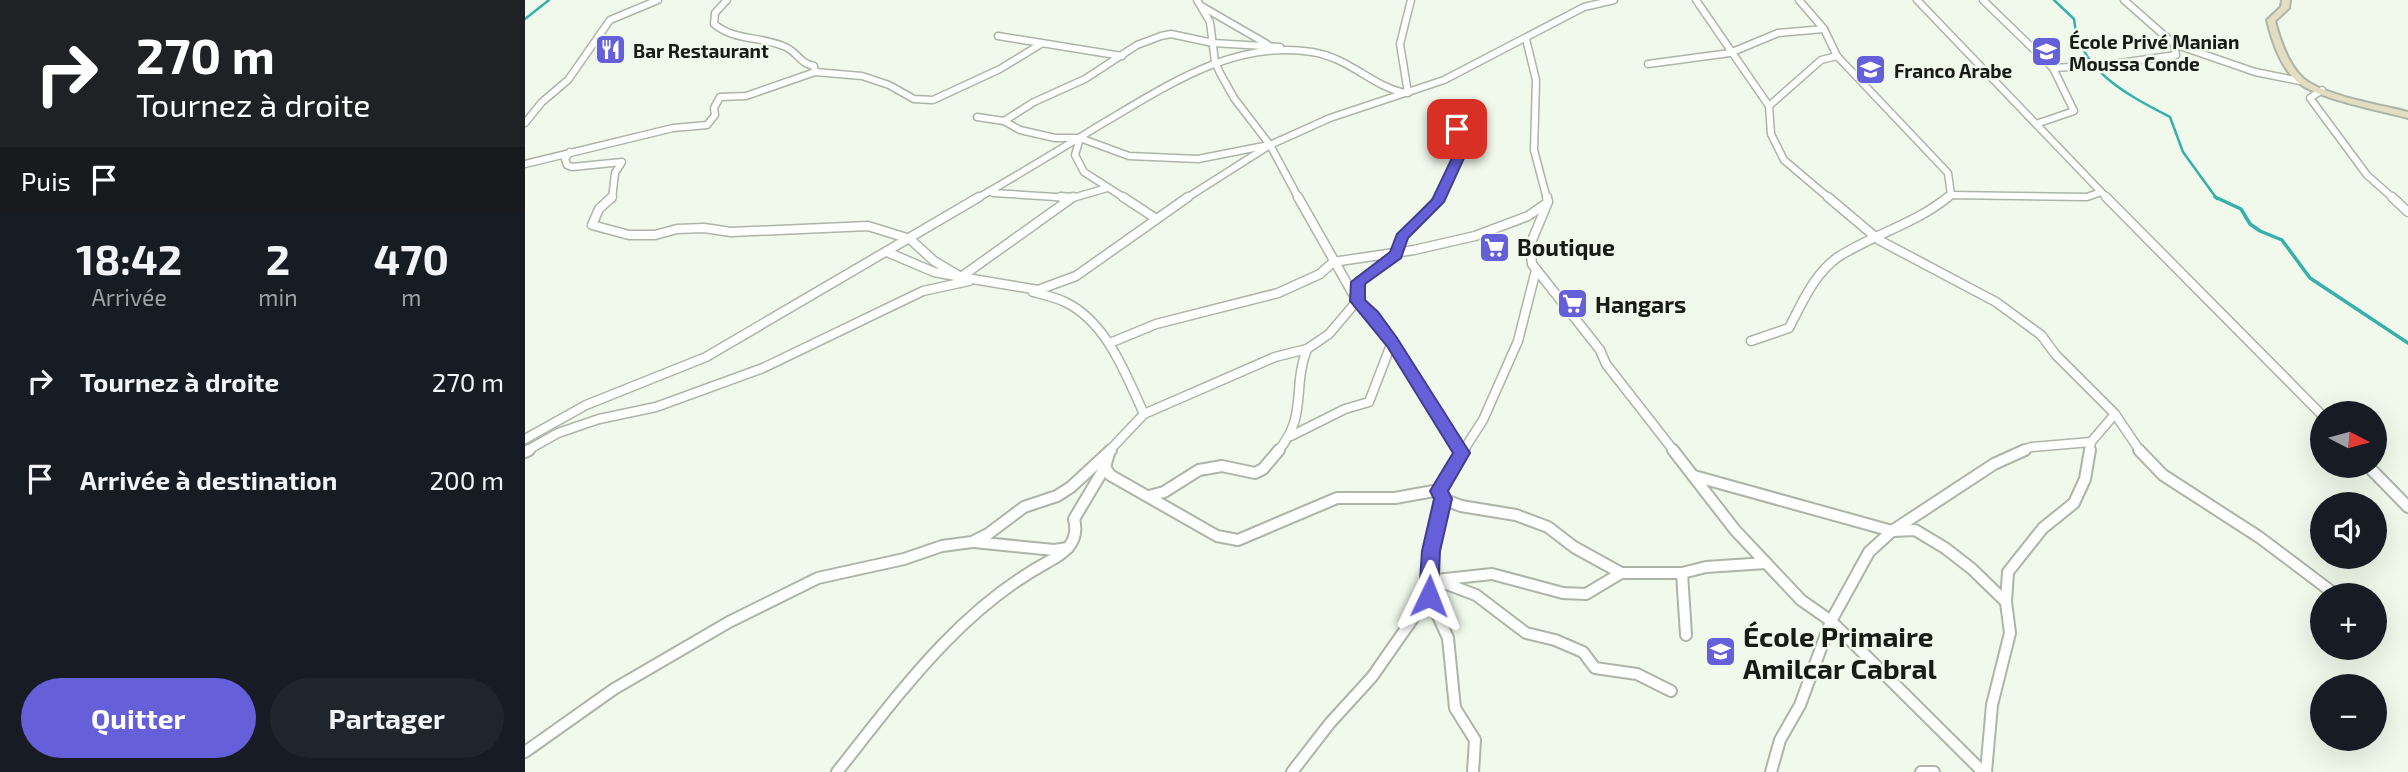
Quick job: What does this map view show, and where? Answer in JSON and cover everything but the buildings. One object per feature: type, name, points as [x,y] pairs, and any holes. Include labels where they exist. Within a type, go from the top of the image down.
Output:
[{"type":"street","points":[[525,123],[542,102],[568,80],[610,20],[658,0]]},
{"type":"street","points":[[727,0],[715,13],[714,24],[728,35],[777,43],[799,55],[803,64],[814,66],[815,72]]},
{"type":"street","points":[[1407,93],[1399,44],[1411,0]]},
{"type":"street","points":[[1028,290],[1056,285],[1076,276],[1155,218],[1270,145],[1330,118],[1444,80],[1584,7],[1614,0]]},
{"type":"street","points":[[1696,0],[1769,106]]},
{"type":"street","points":[[1799,0],[1824,29],[1837,56],[1948,173],[1951,195]]},
{"type":"street","points":[[1917,0],[2039,123],[2101,192],[2310,401]]},
{"type":"street","points":[[1983,0],[2053,68],[2074,111],[2039,123]]},
{"type":"street","points":[[2124,0],[2174,44],[2255,72],[2300,80],[2322,90],[2408,115]]},
{"type":"street","points":[[2286,0],[2285,8],[2271,20],[2275,36],[2300,80]]},
{"type":"street","points":[[1200,3],[1210,22],[1215,62],[1234,98],[1270,145],[1357,301],[1373,315],[1392,342],[1461,453]]},
{"type":"street","points":[[1200,3],[1268,44]]},
{"type":"street","points":[[1649,64],[1730,53],[1778,33],[1824,29]]},
{"type":"street","points":[[1005,121],[1034,102],[1085,79],[1137,45],[1171,34],[1213,43],[1268,44],[1289,50]]},
{"type":"street","points":[[998,36],[1122,56]]},
{"type":"street","points":[[1526,38],[1536,80],[1534,150],[1548,202],[1530,245],[1536,270],[1735,530],[1801,600],[1831,621],[1984,772]]},
{"type":"street","points":[[525,164],[673,128],[707,125],[715,114],[714,108],[720,97],[747,96],[815,72],[862,76],[889,85],[914,99],[933,100],[1000,69],[1041,44]]},
{"type":"street","points":[[2053,68],[2096,66],[2176,55],[2174,44]]},
{"type":"street","points":[[525,439],[586,405],[706,357],[799,306],[989,194],[1168,82],[1215,62],[1250,52],[1289,50],[1322,53],[1351,64],[1389,90],[1407,93]]},
{"type":"street","points":[[1837,56],[1821,60],[1769,106],[1767,114],[1771,134],[1784,160],[1879,240],[1996,302],[2041,335],[2056,355],[2115,414],[2137,448],[2163,475],[2259,537],[2320,583]]},
{"type":"street","points":[[2322,90],[2311,98],[2367,175],[2408,212]]},
{"type":"street","points":[[972,542],[1024,508],[1064,491],[1131,431],[1144,414],[1275,357],[1307,349],[1329,334],[1357,301],[1358,282],[1397,255],[1402,237],[1438,202],[1459,156],[1461,144],[1453,113]]},
{"type":"street","points":[[977,117],[1005,121],[1020,131],[1055,138],[1080,138],[1129,156],[1198,159],[1270,145]]},
{"type":"street","points":[[1080,138],[1075,155],[1084,172],[1155,218]]},
{"type":"street","points":[[570,152],[565,159],[572,167],[622,162],[615,173],[612,200],[599,209],[592,225],[629,235],[655,235],[677,229],[704,228],[731,232],[842,225],[869,226],[910,239],[934,261],[961,277]]},
{"type":"street","points":[[961,277],[1071,198],[1107,187]]},
{"type":"street","points":[[989,194],[1004,192],[1071,198]]},
{"type":"street","points":[[1751,341],[1789,328],[1811,286],[1836,258],[1854,248],[1879,240],[1927,214],[1951,195],[2087,197],[2101,192]]},
{"type":"street","points":[[1110,343],[1155,324],[1269,296],[1326,272],[1333,262],[1397,255],[1533,215],[1548,202]]},
{"type":"street","points":[[887,252],[934,272],[1028,290],[1068,304],[1091,322],[1110,343],[1144,414]]},
{"type":"street","points":[[1473,772],[1475,740],[1455,708],[1448,638],[1429,596],[1431,551],[1441,495],[1461,453],[1483,420],[1518,341],[1536,270]]},
{"type":"street","points":[[525,452],[558,433],[599,419],[656,407],[762,368],[801,347],[923,291],[977,279]]},
{"type":"street","points":[[1291,436],[1345,409],[1369,402],[1392,342]]},
{"type":"street","points":[[1149,496],[1164,492],[1199,470],[1222,466],[1255,472],[1263,469],[1291,436],[1297,417],[1303,359],[1307,349]]},
{"type":"street","points":[[1984,772],[1992,705],[2010,633],[2005,602],[2008,572],[2043,528],[2074,503],[2085,479],[2091,442],[2115,414]]},
{"type":"street","points":[[1771,772],[1780,740],[1800,705],[1831,621],[1869,552],[1892,531],[1939,502],[1968,480],[2031,447],[2091,442]]},
{"type":"street","points":[[837,772],[931,654],[1011,582],[1073,544],[1077,530],[1074,519],[1105,467],[1109,451]]},
{"type":"street","points":[[1105,467],[1110,475],[1217,536],[1238,540],[1337,498],[1441,495],[1461,506],[1516,515],[1548,527],[1574,547],[1621,573],[1682,573],[1706,567],[1766,563]]},
{"type":"street","points":[[1694,475],[1892,531],[1915,530],[1972,569],[2005,602]]},
{"type":"street","points":[[2380,478],[2408,507]]},
{"type":"street","points":[[525,752],[614,689],[651,667],[729,622],[818,578],[972,542],[1054,550],[1068,548]]},
{"type":"street","points":[[1436,580],[1492,574],[1563,593],[1586,594],[1621,573]]},
{"type":"street","points":[[1682,573],[1686,635]]},
{"type":"street","points":[[1292,772],[1330,723],[1372,677],[1429,596],[1436,580]]},
{"type":"street","points":[[1436,580],[1476,595],[1526,633],[1555,640],[1583,652],[1595,668],[1637,674],[1671,691]]},
{"type":"street","points":[[1921,772],[1934,772]]},
{"type":"waterway","points":[[525,19],[549,0]]},
{"type":"waterway","points":[[2054,0],[2074,19],[2078,37],[2095,67],[2122,90],[2170,117],[2183,152],[2216,197]]},
{"type":"waterway","points":[[2216,197],[2241,209],[2250,224],[2260,231],[2282,240],[2310,278],[2408,343]]},
{"type":"place","name":"Bar Restaurant","points":[[610,50]]},
{"type":"place","name":"École Privé Manian Moussa Conde","points":[[2046,52]]},
{"type":"place","name":"Franco Arabe","points":[[1871,70]]},
{"type":"place","name":"Boutique","points":[[1494,247]]},
{"type":"place","name":"Hangars","points":[[1572,304]]},
{"type":"place","name":"École Primaire Amilcar Cabral","points":[[1720,652]]},
{"type":"route","points":[[1429,596],[1431,551],[1443,499],[1439,491],[1461,453],[1392,342],[1373,315],[1357,301],[1358,282],[1397,255],[1402,237],[1438,202],[1459,156],[1461,144],[1457,129]]}]
